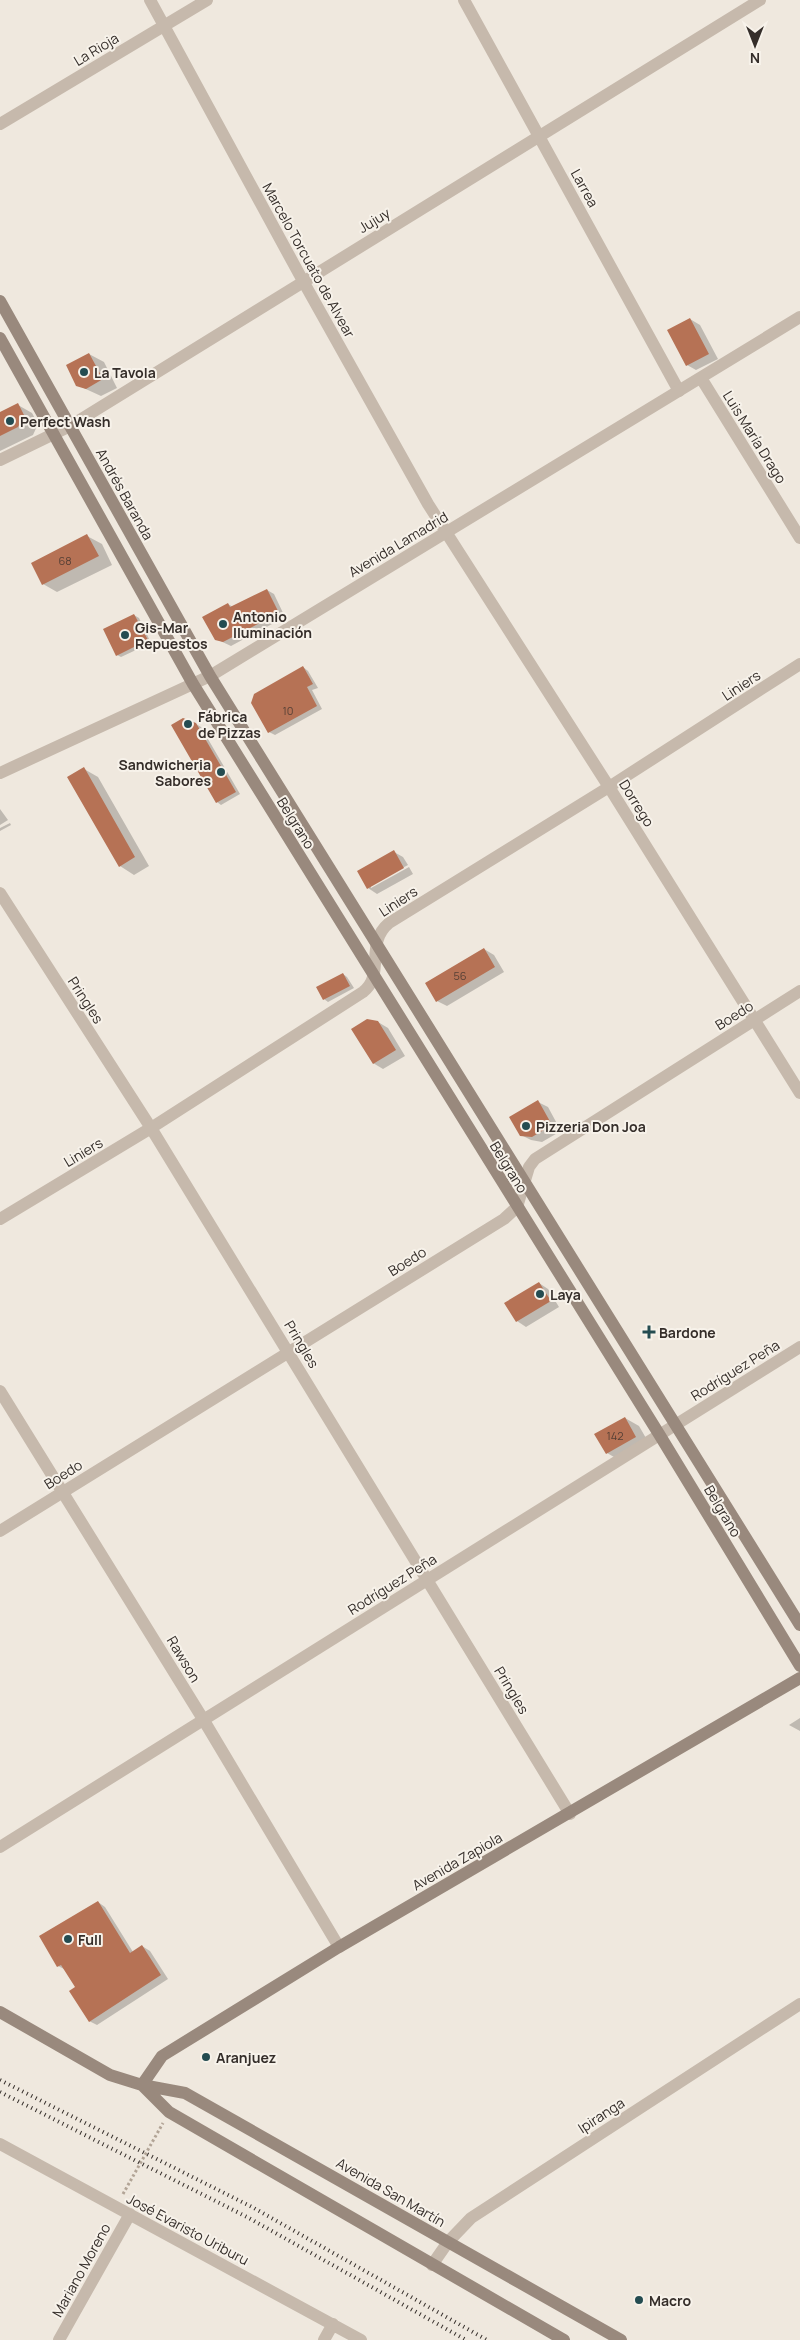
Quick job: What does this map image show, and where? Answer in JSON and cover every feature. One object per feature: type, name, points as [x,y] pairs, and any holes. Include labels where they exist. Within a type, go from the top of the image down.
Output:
[{"type":"main road","name":"Andrés Baranda","points":[[0,301],[210,676]]},
{"type":"main road","points":[[0,338],[193,684]]},
{"type":"main road","name":"Belgrano","points":[[210,676],[800,1625]]},
{"type":"main road","name":"Belgrano","points":[[193,684],[659,1434],[800,1666]]},
{"type":"main road","name":"Avenida Zapiola","points":[[142,2084],[162,2056],[339,1947],[570,1814],[800,1678]]},
{"type":"main road","name":"Avenida San Martín","points":[[0,2012],[110,2075],[185,2093],[621,2340]]},
{"type":"main road","points":[[142,2084],[169,2112],[564,2340]]},
{"type":"street","name":"Marcelo Torcuato de Alvear","points":[[150,0],[303,281],[446,532]]},
{"type":"street","name":"La Rioja","points":[[0,124],[207,0]]},
{"type":"street","name":"Larrea","points":[[464,0],[679,391]]},
{"type":"street","name":"Jujuy","points":[[0,460],[70,426],[760,0]]},
{"type":"street","name":"Avenida Lamadrid","points":[[0,773],[210,676],[800,317]]},
{"type":"street","name":"Luis María Drago","points":[[701,378],[800,538]]},
{"type":"street","name":"Dorrego","points":[[446,532],[609,786],[800,1093]]},
{"type":"street","name":"Liniers","points":[[0,1220],[151,1128],[363,992],[369,987],[374,978],[376,944],[380,931],[389,923],[800,664]]},
{"type":"street","name":"Pringles","points":[[0,893],[151,1128],[570,1814]]},
{"type":"street","name":"Boedo","points":[[0,1531],[504,1219],[517,1208],[529,1166],[535,1159],[800,991]]},
{"type":"street","name":"Rodríguez Peña","points":[[0,1847],[800,1347]]},
{"type":"street","name":"Rawson","points":[[0,1390],[203,1719],[339,1947]]},
{"type":"street","name":"Ipiranga","points":[[432,2265],[448,2242],[471,2218],[800,2004]]},
{"type":"street","name":"José Evaristo Uriburu","points":[[0,2144],[361,2340]]},
{"type":"street","name":"Mariano Moreno","points":[[59,2340],[130,2214]]},
{"type":"street","points":[[324,2340],[333,2324]]},
{"type":"path","points":[[115,2207],[169,2112]]},
{"type":"building","points":[[690,318],[709,354],[686,366],[667,330]]},
{"type":"building","name":"La Tavola","points":[[89,353],[103,379],[86,389],[76,386],[66,365]]},
{"type":"building","name":"Perfect Wash","points":[[18,403],[24,415],[18,427],[0,436],[0,412]]},
{"type":"building","points":[[87,534],[99,556],[42,585],[31,563]]},
{"type":"building","points":[[267,589],[279,613],[223,642],[215,640],[202,617],[228,603],[230,607]]},
{"type":"building","name":"Gis-Mar Repuestos","points":[[134,614],[148,640],[116,656],[103,629]]},
{"type":"building","points":[[303,666],[313,684],[307,687],[317,706],[268,733],[251,703],[254,694]]},
{"type":"building","points":[[183,718],[196,723],[236,792],[216,803],[171,725]]},
{"type":"building","points":[[84,767],[135,857],[119,867],[67,777]]},
{"type":"building","points":[[394,850],[404,868],[367,889],[357,871]]},
{"type":"building","points":[[484,948],[495,967],[436,1002],[425,983]]},
{"type":"building","points":[[343,973],[350,986],[323,1000],[316,987]]},
{"type":"building","points":[[367,1019],[378,1021],[396,1050],[373,1064],[351,1029]]},
{"type":"building","points":[[538,1100],[552,1125],[532,1137],[520,1136],[509,1117]]},
{"type":"building","points":[[539,1282],[551,1301],[516,1322],[504,1303]]},
{"type":"building","points":[[625,1417],[636,1437],[606,1454],[594,1434]]},
{"type":"building","points":[[98,1901],[130,1953],[142,1945],[161,1975],[89,2022],[69,1991],[75,1987],[61,1965],[57,1967],[39,1936]]},
{"type":"railway","points":[[0,2080],[252,2207],[487,2340]]},
{"type":"railway","points":[[0,2092],[247,2217],[466,2340]]},
{"type":"place","name":"La Tavola","points":[[84,372]]},
{"type":"place","name":"Perfect Wash","points":[[10,421]]},
{"type":"place","name":"Antonio Iluminación","points":[[223,624]]},
{"type":"place","name":"Gis-Mar Repuestos","points":[[125,635]]},
{"type":"place","name":"Fábrica de Pizzas","points":[[188,724]]},
{"type":"place","name":"Sandwicheria Sabores","points":[[221,772]]},
{"type":"place","name":"Pizzeria Don Joa","points":[[526,1126]]},
{"type":"place","name":"Laya","points":[[540,1294]]},
{"type":"place","name":"Bardone","points":[[649,1332]]},
{"type":"place","name":"Full","points":[[68,1939]]},
{"type":"place","name":"Aranjuez","points":[[206,2057]]},
{"type":"place","name":"Macro","points":[[639,2300]]}]
